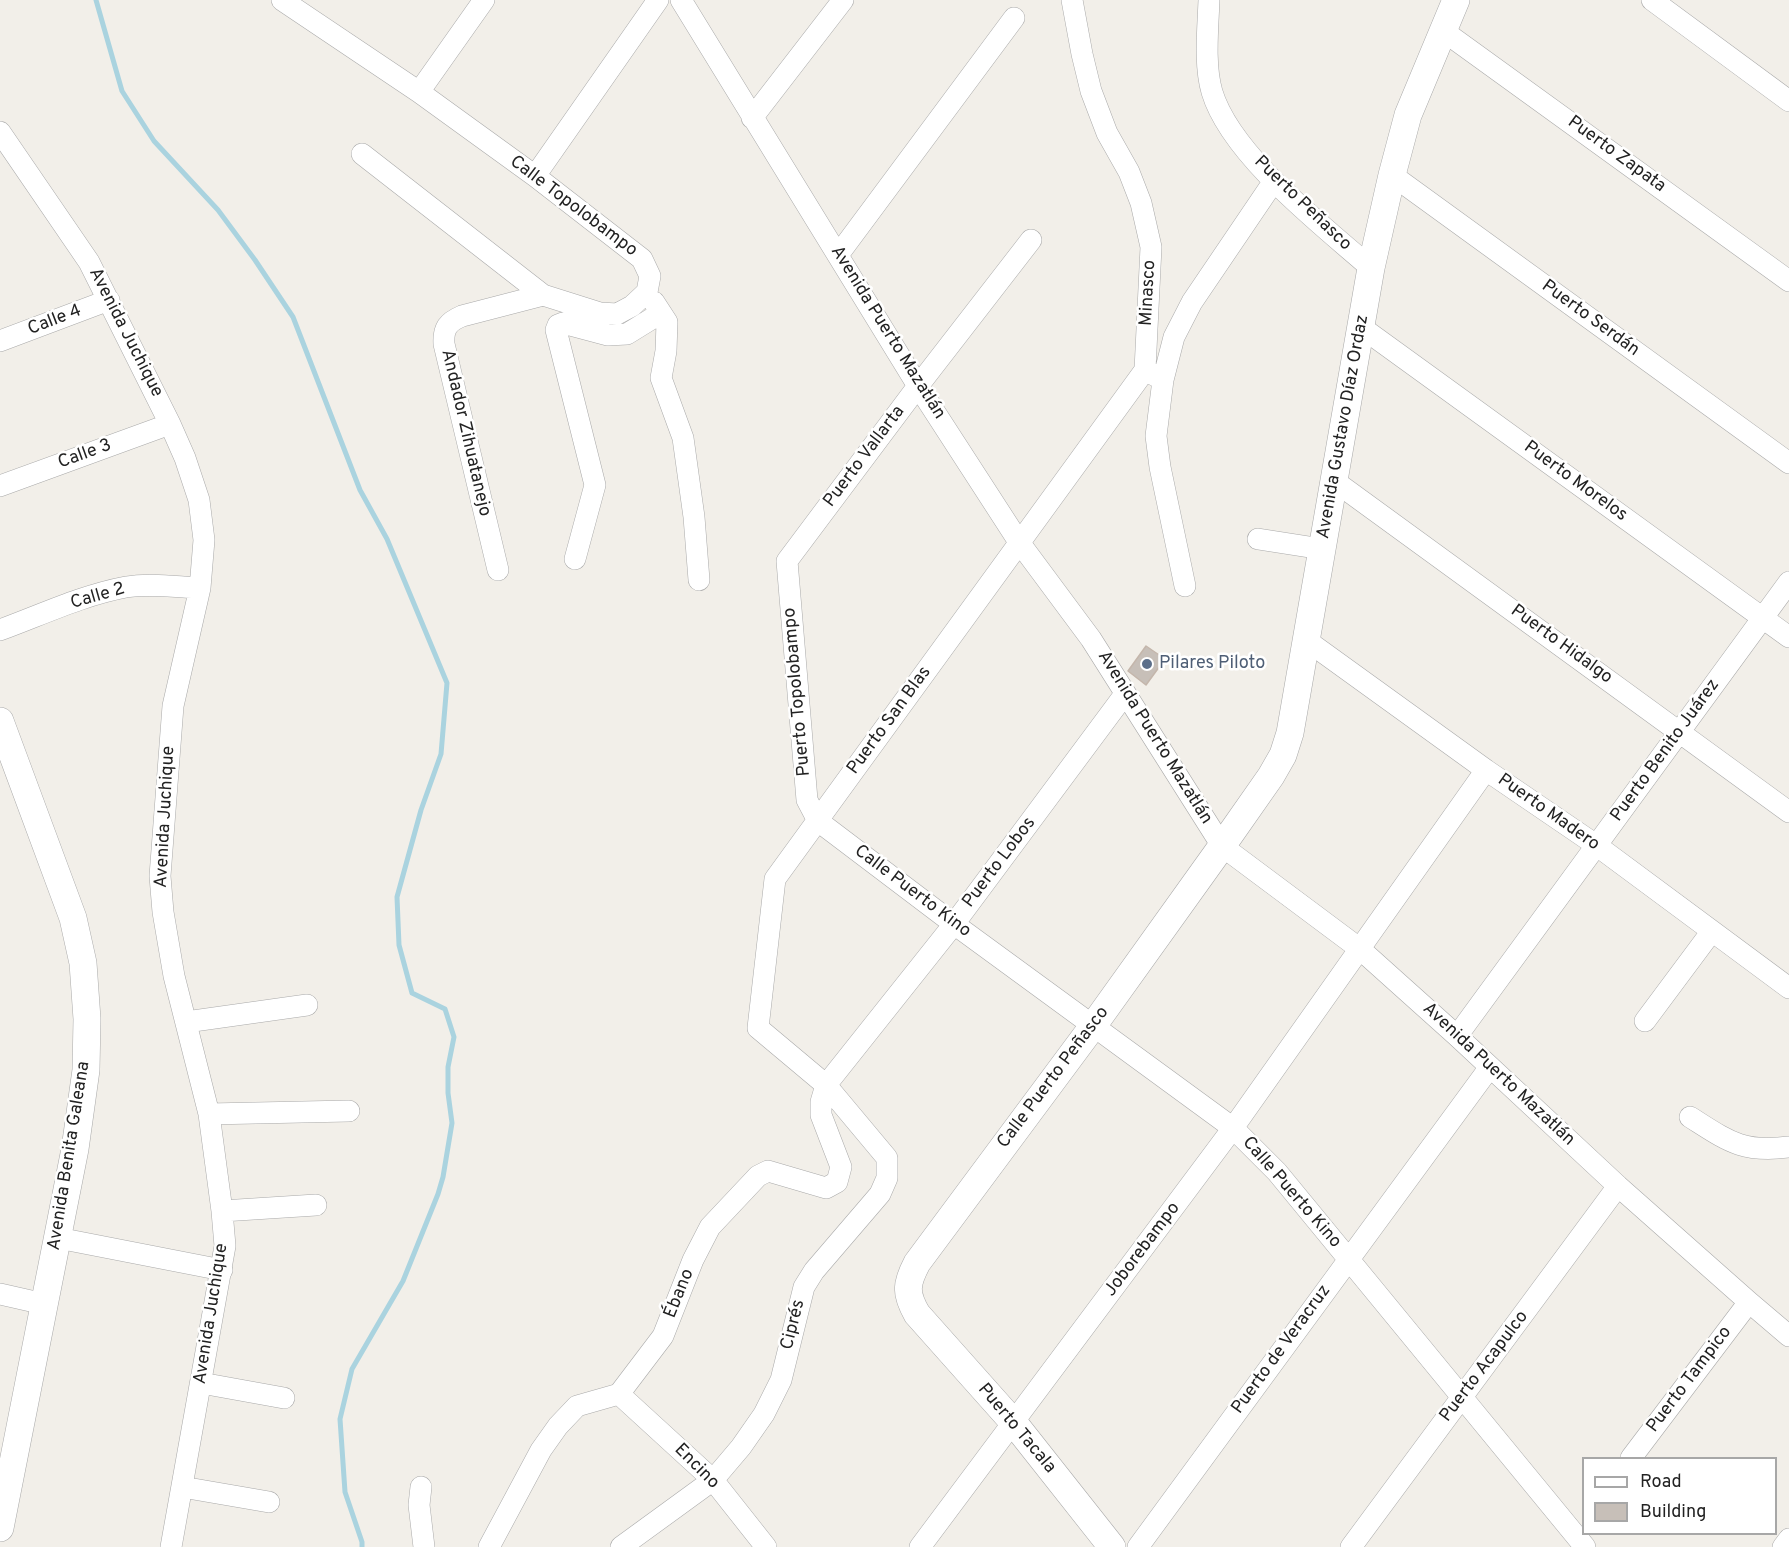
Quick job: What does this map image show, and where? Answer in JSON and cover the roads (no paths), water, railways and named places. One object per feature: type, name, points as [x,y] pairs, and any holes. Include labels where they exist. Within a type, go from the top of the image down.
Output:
[{"type":"street","name":"Calle Topolobampo","points":[[282,0],[419,92],[534,176],[642,260],[650,276],[647,292]]},
{"type":"street","points":[[419,92],[484,0]]},
{"type":"street","points":[[534,176],[658,0]]},
{"type":"street","name":"Avenida Puerto Mazatlán","points":[[681,0],[918,386],[1019,542],[1091,639],[1222,846],[1360,949],[1618,1186],[1789,1336]]},
{"type":"street","points":[[752,118],[843,0]]},
{"type":"street","name":"Minasco","points":[[1072,0],[1082,54],[1092,91],[1107,133],[1129,172],[1137,193],[1151,247],[1156,436],[1185,586]]},
{"type":"street","name":"Puerto Peñasco","points":[[1209,0],[1207,51],[1212,92],[1228,129],[1274,181],[1371,268]]},
{"type":"street","name":"Avenida Gustavo Díaz Ordaz","points":[[1222,846],[1271,776],[1283,755],[1290,733],[1371,268],[1392,175],[1408,115],[1456,0]]},
{"type":"street","points":[[1652,0],[1789,100]]},
{"type":"street","points":[[838,255],[1014,18]]},
{"type":"street","name":"Puerto Zapata","points":[[1442,30],[1789,281]]},
{"type":"street","name":"Avenida Juchique","points":[[0,132],[89,262],[109,300],[185,458],[199,500],[204,540],[200,588],[173,706],[160,876],[163,912],[174,976],[209,1114],[225,1246],[171,1547]]},
{"type":"street","points":[[362,154],[543,295],[600,313],[617,314],[632,306],[647,292],[667,322],[666,351],[661,378],[683,438],[694,517],[699,580]]},
{"type":"street","name":"Puerto Serdán","points":[[1392,175],[1789,463]]},
{"type":"street","points":[[1154,375],[1192,302],[1274,181]]},
{"type":"street","name":"Puerto Vallarta","points":[[787,561],[1031,240]]},
{"type":"street","name":"Andador Zihuatanejo","points":[[498,570],[443,332],[450,321],[462,316],[543,295]]},
{"type":"street","name":"Calle 4","points":[[0,341],[109,300]]},
{"type":"street","points":[[575,559],[595,485],[555,330],[563,323],[608,335],[627,334],[661,313]]},
{"type":"street","name":"Puerto Morelos","points":[[1361,327],[1789,637]]},
{"type":"street","name":"Puerto San Blas","points":[[826,1085],[758,1028],[775,879],[1019,542],[1154,375]]},
{"type":"street","name":"Calle 3","points":[[0,486],[170,424]]},
{"type":"street","name":"Puerto Hidalgo","points":[[1333,480],[1789,812]]},
{"type":"street","points":[[1258,539],[1322,549]]},
{"type":"street","name":"Puerto Topolobampo","points":[[787,561],[807,800],[818,821]]},
{"type":"street","name":"Puerto Benito Juárez","points":[[1457,1036],[1789,582]]},
{"type":"street","name":"Calle 2","points":[[0,630],[96,595],[128,587],[200,588]]},
{"type":"street","name":"Puerto Madero","points":[[1306,640],[1486,770],[1596,845],[1789,988]]},
{"type":"street","name":"Puerto Lobos","points":[[826,1085],[954,924],[1125,694]]},
{"type":"street","name":"Avenida Benita Galeana","points":[[0,721],[73,918],[83,963],[87,1019],[86,1070],[75,1149],[44,1304],[9,1439],[0,1528]]},
{"type":"street","name":"Joborebampo","points":[[928,1544],[1014,1423],[1233,1128],[1486,770]]},
{"type":"street","name":"Calle Puerto Kino","points":[[818,821],[954,924],[1233,1128],[1277,1172],[1577,1538]]},
{"type":"street","name":"Calle Puerto Peñasco","points":[[917,1314],[908,1298],[909,1280],[916,1263],[1093,1026],[1222,846]]},
{"type":"street","points":[[1645,1021],[1712,931]]},
{"type":"street","points":[[186,1022],[307,1005]]},
{"type":"street","name":"Puerto de Veracruz","points":[[1138,1547],[1490,1066]]},
{"type":"street","name":"Ébano","points":[[619,1394],[663,1336],[693,1260],[710,1227],[758,1176],[768,1171],[826,1188],[837,1182],[841,1167],[821,1115],[820,1101],[826,1085]]},
{"type":"street","name":"Ciprés","points":[[621,1547],[712,1480],[741,1448],[764,1414],[781,1380],[804,1287],[814,1271],[880,1194],[887,1178],[887,1158],[826,1085]]},
{"type":"street","points":[[209,1114],[349,1111]]},
{"type":"street","points":[[1690,1117],[1730,1143],[1751,1149],[1789,1148]]},
{"type":"street","name":"Puerto Acapulco","points":[[1351,1547],[1618,1186]]},
{"type":"street","points":[[222,1211],[316,1205]]},
{"type":"street","points":[[58,1238],[222,1270]]},
{"type":"street","points":[[0,1294],[44,1304]]},
{"type":"street","name":"Puerto Tampico","points":[[1632,1457],[1749,1302]]},
{"type":"street","name":"Puerto Tacala","points":[[917,1314],[1014,1423],[1112,1547]]},
{"type":"street","points":[[201,1383],[284,1398]]},
{"type":"street","points":[[489,1547],[541,1450],[558,1426],[577,1406],[619,1394]]},
{"type":"street","name":"Encino","points":[[619,1394],[712,1480],[766,1547]]},
{"type":"street","points":[[182,1487],[269,1502]]},
{"type":"street","points":[[420,1487],[419,1505],[424,1547]]},
{"type":"street","points":[[1783,1547],[1789,1539]]},
{"type":"waterway","points":[[96,0],[122,91],[154,141],[218,210],[293,317],[360,490],[387,539],[447,683],[441,754],[421,810],[397,897],[399,945],[412,993],[445,1009],[454,1037],[448,1067],[448,1093],[452,1123],[438,1194],[403,1281],[352,1369],[340,1419],[345,1492],[362,1547]]},
{"type":"place","name":"Pilares Piloto","points":[[1147,664]]}]
